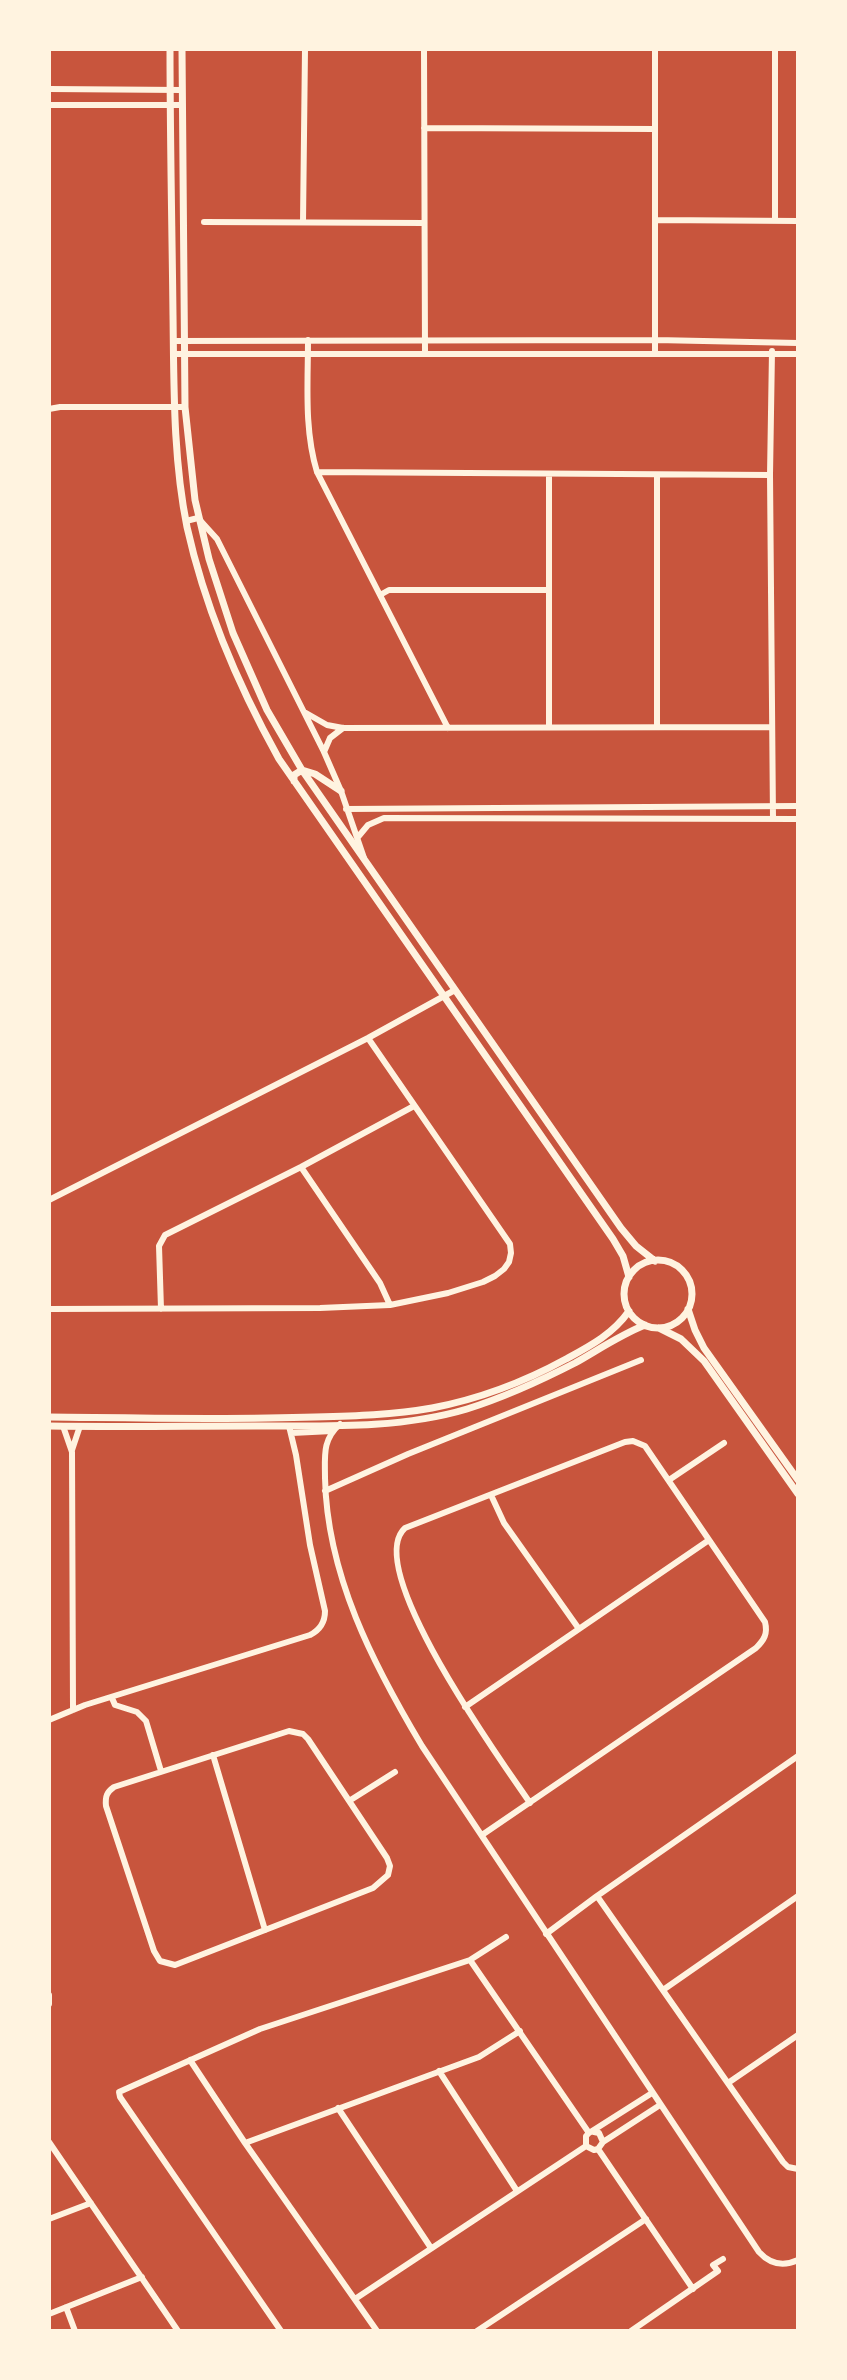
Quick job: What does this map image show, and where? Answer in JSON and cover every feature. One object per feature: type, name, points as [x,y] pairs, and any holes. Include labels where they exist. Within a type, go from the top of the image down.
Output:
[{"type":"street","points":[[170,49],[174,407],[181,487],[198,568],[226,646],[268,738],[294,781],[613,1239],[623,1256],[629,1278]]},
{"type":"street","points":[[182,49],[185,407],[198,518],[233,632],[262,701],[302,770],[621,1228],[636,1246],[655,1261]]},
{"type":"street","points":[[303,222],[305,49]]},
{"type":"street","points":[[424,49],[425,353]]},
{"type":"street","points":[[655,49],[655,353]]},
{"type":"street","points":[[775,49],[775,221]]},
{"type":"street","points":[[49,89],[183,90]]},
{"type":"street","points":[[49,105],[183,105]]},
{"type":"street","points":[[424,128],[655,129]]},
{"type":"street","points":[[655,220],[798,221]]},
{"type":"street","points":[[205,222],[424,223]]},
{"type":"street","points":[[308,340],[307,421],[317,472],[448,728]]},
{"type":"street","points":[[174,341],[656,340],[798,343]]},
{"type":"street","points":[[772,342],[770,475],[773,819]]},
{"type":"street","points":[[174,354],[798,354]]},
{"type":"street","points":[[49,409],[185,407]]},
{"type":"street","points":[[317,472],[770,475]]},
{"type":"street","points":[[549,474],[549,727]]},
{"type":"street","points":[[657,475],[657,727]]},
{"type":"street","points":[[186,521],[198,518]]},
{"type":"street","points":[[198,518],[218,540],[306,713],[341,791],[365,860]]},
{"type":"street","points":[[380,595],[389,590],[549,590]]},
{"type":"street","points":[[306,713],[327,725],[343,728],[772,726]]},
{"type":"street","points":[[324,752],[330,738],[343,728]]},
{"type":"street","points":[[294,781],[296,772],[302,770],[316,774],[341,791]]},
{"type":"street","points":[[346,809],[798,806]]},
{"type":"street","points":[[358,837],[368,825],[384,818],[798,819]]},
{"type":"street","points":[[49,1200],[368,1038],[455,990]]},
{"type":"street","points":[[49,1309],[320,1308],[390,1305],[448,1293],[483,1282],[504,1269],[511,1253],[510,1244],[368,1038]]},
{"type":"street","points":[[161,1308],[159,1246],[166,1235],[414,1107]]},
{"type":"street","points":[[301,1167],[380,1283],[390,1305]]},
{"type":"street","points":[[659,1328],[676,1323],[688,1309],[692,1290],[684,1273],[671,1263],[655,1261],[640,1266],[629,1278],[625,1291],[629,1311],[645,1325],[659,1328],[681,1339],[704,1360],[798,1494]]},
{"type":"street","points":[[688,1309],[704,1348],[798,1480]]},
{"type":"street","points":[[49,1418],[288,1418],[374,1415],[433,1408],[494,1391],[549,1368],[604,1337],[629,1311]]},
{"type":"street","points":[[290,1429],[403,1422],[467,1409],[521,1390],[577,1362],[626,1332],[645,1325]]},
{"type":"street","points":[[326,1491],[408,1454],[640,1360]]},
{"type":"street","points":[[340,1424],[325,1445],[329,1519],[341,1574],[370,1651],[394,1700],[546,1934],[759,2252],[778,2264],[798,2260]]},
{"type":"street","points":[[49,1426],[290,1429],[332,1432]]},
{"type":"street","points":[[63,1426],[72,1452]]},
{"type":"street","points":[[73,1710],[72,1452],[80,1426]]},
{"type":"street","points":[[49,1720],[315,1633],[322,1626],[325,1616],[304,1517],[290,1429]]},
{"type":"street","points":[[482,1835],[530,1803],[756,1648],[763,1641],[767,1629],[765,1622],[645,1446],[633,1441],[405,1528],[399,1534],[396,1562],[414,1611],[433,1651],[465,1707],[530,1803]]},
{"type":"street","points":[[668,1480],[724,1443]]},
{"type":"street","points":[[491,1495],[504,1523],[579,1629]]},
{"type":"street","points":[[465,1707],[709,1540]]},
{"type":"street","points":[[112,1698],[115,1705],[137,1712],[146,1721],[161,1771]]},
{"type":"street","points":[[289,1731],[303,1734],[387,1858],[390,1866],[388,1875],[373,1888],[175,1965],[160,1961],[154,1951],[105,1798],[114,1787],[161,1771],[289,1731]]},
{"type":"street","points":[[214,1755],[265,1930]]},
{"type":"street","points":[[546,1934],[798,1756]]},
{"type":"street","points":[[349,1801],[396,1772]]},
{"type":"street","points":[[597,1896],[783,2162],[788,2167],[798,2169]]},
{"type":"street","points":[[663,1990],[798,1896]]},
{"type":"street","points":[[281,2331],[119,2092],[260,2029],[470,1960],[506,1937]]},
{"type":"street","points":[[470,1960],[591,2132],[599,2133],[601,2146],[693,2288]]},
{"type":"street","points":[[49,1995],[49,2004]]},
{"type":"street","points":[[245,2143],[479,2056],[520,2031]]},
{"type":"street","points":[[728,2083],[798,2035]]},
{"type":"street","points":[[190,2060],[377,2331]]},
{"type":"street","points":[[439,2071],[517,2191]]},
{"type":"street","points":[[586,2146],[586,2136],[591,2132],[652,2094]]},
{"type":"street","points":[[586,2146],[589,2149],[601,2146],[660,2105]]},
{"type":"street","points":[[338,2108],[431,2248]]},
{"type":"street","points":[[49,2142],[178,2331]]},
{"type":"street","points":[[355,2299],[586,2146]]},
{"type":"street","points":[[49,2219],[91,2203]]},
{"type":"street","points":[[477,2331],[646,2218]]},
{"type":"street","points":[[631,2331],[718,2271],[713,2265],[723,2259]]},
{"type":"street","points":[[49,2314],[142,2277]]},
{"type":"street","points":[[66,2307],[75,2331]]}]
